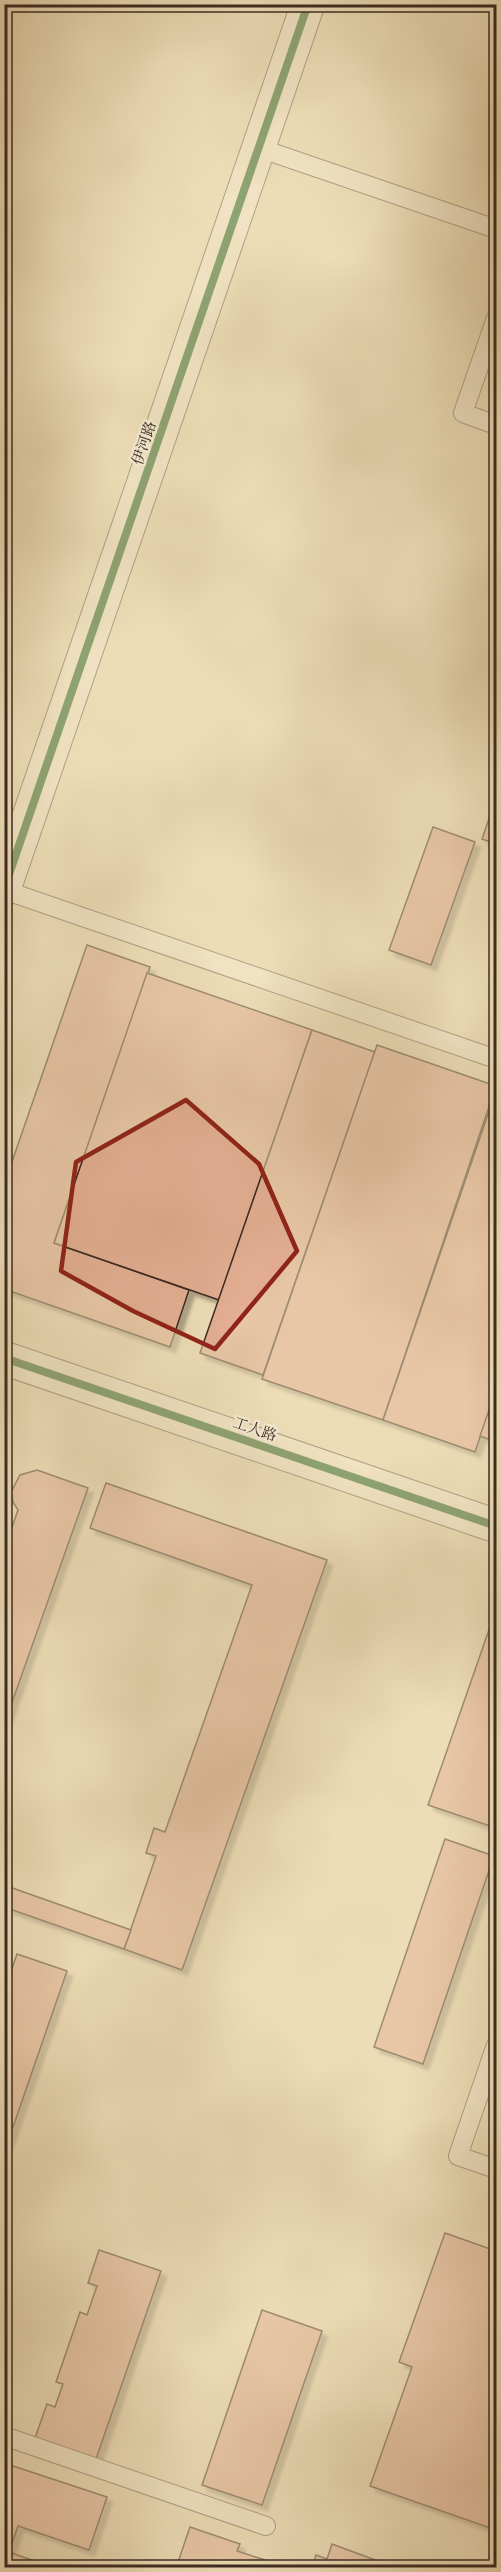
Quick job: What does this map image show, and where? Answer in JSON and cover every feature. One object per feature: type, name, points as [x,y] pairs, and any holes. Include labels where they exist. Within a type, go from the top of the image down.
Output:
[{"type":"street","name":"伊河路","points":[[4,890],[308,4]]},
{"type":"street","name":"工人路","points":[[4,1358],[496,1526]]},
{"type":"lane","points":[[259,148],[496,228]]},
{"type":"lane","points":[[496,318],[463,413],[496,425]]},
{"type":"lane","points":[[4,890],[496,1059]]},
{"type":"lane","points":[[496,2045],[458,2156],[496,2169]]},
{"type":"lane","points":[[4,2436],[266,2526]]},
{"type":"highlighted area","points":[[186,1100],[259,1164],[297,1251],[215,1349],[133,1311],[61,1271],[76,1162]]},
{"type":"building","points":[[494,804],[496,804],[496,844],[482,839]]},
{"type":"building","points":[[433,827],[475,842],[431,965],[389,950]]},
{"type":"building","points":[[87,945],[150,967],[54,1243],[189,1290],[170,1347],[4,1289],[4,1185]]},
{"type":"building","points":[[147,973],[312,1030],[219,1300],[54,1243]]},
{"type":"building","points":[[312,1030],[375,1052],[263,1375],[200,1353]]},
{"type":"building","points":[[377,1045],[496,1086],[383,1420],[262,1379]]},
{"type":"building","points":[[496,1091],[496,1390],[475,1452],[383,1420]]},
{"type":"building","points":[[496,1390],[496,1442],[480,1436]]},
{"type":"building","points":[[37,1470],[88,1488],[4,1725],[4,1550],[18,1510],[11,1492],[20,1475]]},
{"type":"building","points":[[106,1483],[327,1560],[182,1970],[124,1949],[156,1856],[146,1853],[154,1828],[165,1832],[252,1585],[90,1528]]},
{"type":"building","points":[[491,1624],[496,1626],[496,1828],[428,1805]]},
{"type":"building","points":[[445,1839],[494,1856],[423,2064],[374,2047]]},
{"type":"building","points":[[4,1885],[131,1930],[124,1949],[4,1907]]},
{"type":"building","points":[[17,1954],[67,1971],[4,2153],[4,1992]]},
{"type":"building","points":[[445,2233],[496,2251],[496,2530],[370,2486],[412,2367],[399,2362]]},
{"type":"building","points":[[99,2250],[161,2271],[96,2459],[35,2438],[47,2404],[55,2407],[63,2384],[56,2382],[80,2312],[87,2315],[97,2286],[88,2283]]},
{"type":"building","points":[[262,2310],[322,2331],[262,2505],[202,2485]]},
{"type":"building","points":[[4,2463],[107,2497],[89,2550],[18,2526],[9,2552],[40,2563],[39,2568],[4,2568]]},
{"type":"building","points":[[190,2527],[240,2544],[237,2551],[265,2560],[263,2568],[176,2568]]},
{"type":"building","points":[[332,2544],[397,2568],[312,2568],[316,2555],[327,2559]]},
{"type":"cycle path","points":[[4,889],[308,4]]},
{"type":"cycle path","points":[[4,1358],[496,1526]]}]
